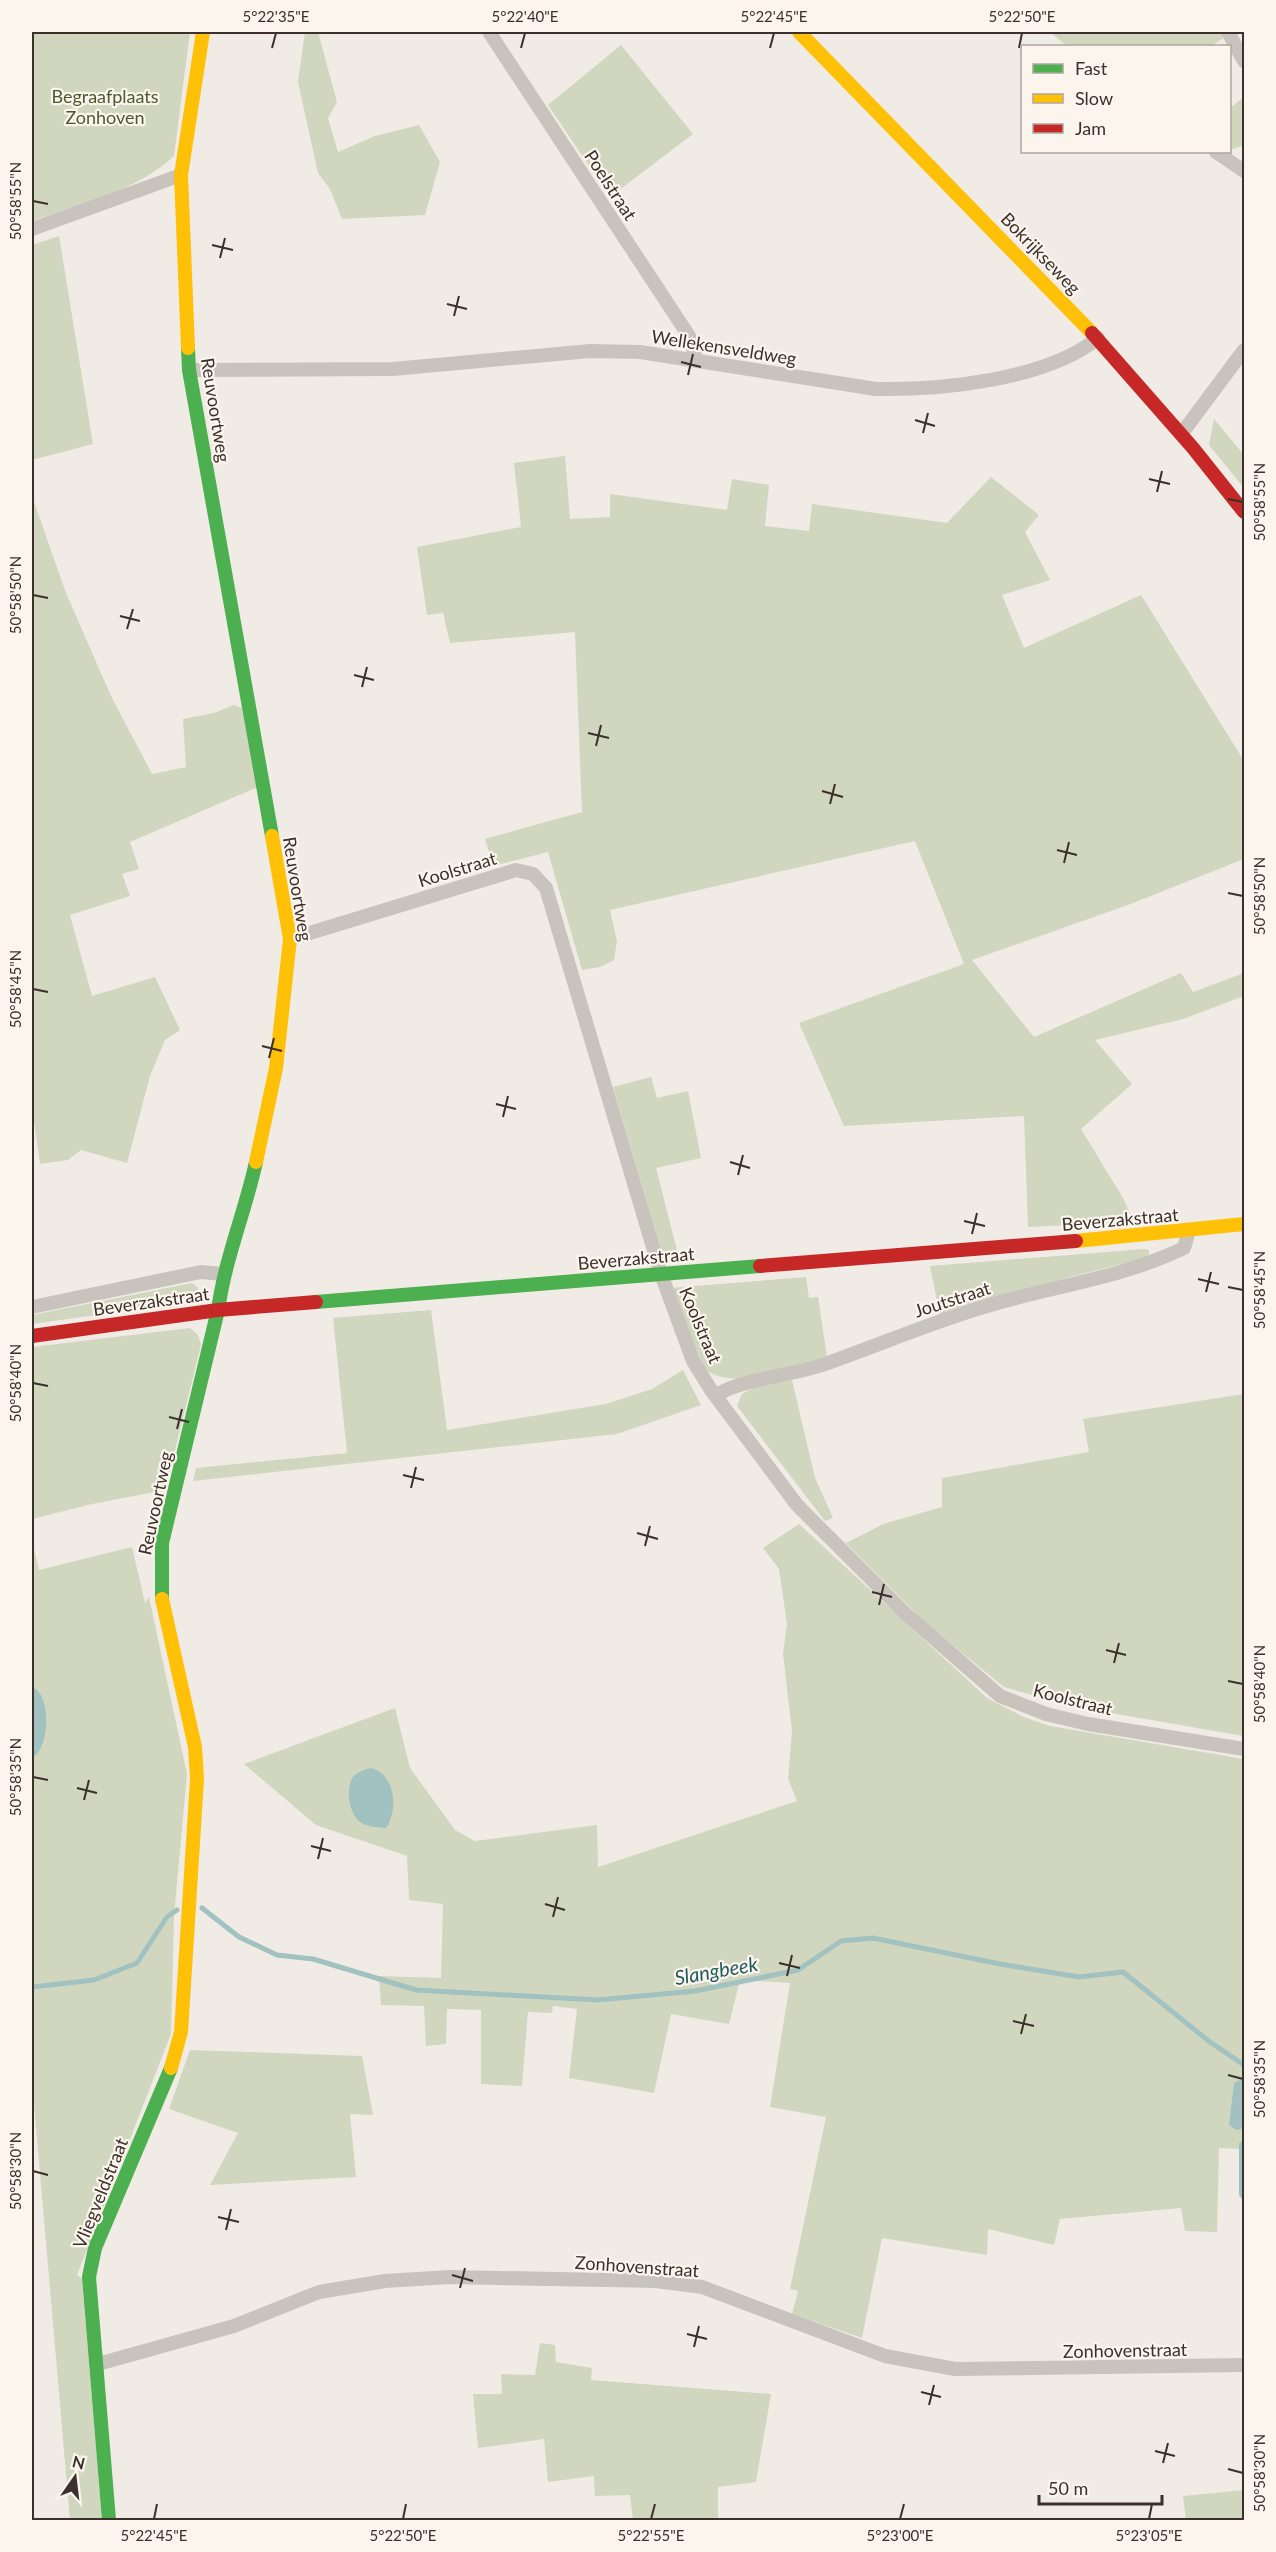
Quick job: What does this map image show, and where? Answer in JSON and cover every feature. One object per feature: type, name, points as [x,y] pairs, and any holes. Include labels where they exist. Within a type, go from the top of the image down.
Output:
[{"type":"street","name":"Reuvoortweg","points":[[188,1921],[197,1779],[195,1747],[161,1594],[162,1543],[218,1311],[223,1274],[248,1196],[276,1068],[291,939],[189,370],[181,175],[203,32]]},
{"type":"street","name":"Poelstraat","points":[[489,32],[689,336],[697,361]]},
{"type":"street","name":"Bokrijkseweg","points":[[798,32],[1098,338],[1182,433],[1245,512]]},
{"type":"street","points":[[1228,32],[1245,61]]},
{"type":"street","points":[[1218,153],[1241,163]]},
{"type":"street","points":[[32,229],[181,175]]},
{"type":"street","name":"Wellekensveldweg","points":[[189,370],[393,369],[591,351],[640,352],[876,389],[944,388],[1063,361],[1098,338]]},
{"type":"street","points":[[1182,433],[1245,350]]},
{"type":"street","name":"Koolstraat","points":[[291,939],[516,870],[533,874],[546,888],[661,1274],[693,1361],[797,1506],[906,1614],[1000,1696],[1046,1714],[1077,1721],[1245,1749]]},
{"type":"street","name":"Beverzakstraat","points":[[32,1336],[218,1311],[1189,1231],[1245,1224]]},
{"type":"street","name":"Joutstraat","points":[[716,1395],[738,1385],[824,1365],[988,1305],[1153,1263],[1184,1248],[1189,1231]]},
{"type":"street","name":"Beverzakstraat","points":[[32,1307],[201,1272],[223,1274]]},
{"type":"street","name":"Vliegveldstraat","points":[[109,2520],[98,2364],[88,2277],[94,2248],[173,2064],[184,2010],[188,1921]]},
{"type":"street","name":"Zonhovenstraat","points":[[98,2364],[234,2326],[319,2292],[385,2281],[461,2277],[656,2281],[702,2287],[885,2356],[955,2369],[1245,2365]]},
{"type":"green space","name":"Begraafplaats Zonhoven","points":[[32,32],[190,32],[174,156],[143,179],[107,195],[32,221]]},
{"type":"green space","points":[[305,32],[318,32],[337,102],[328,118],[338,152],[375,136],[419,125],[440,162],[425,215],[342,219],[330,189],[318,173],[298,82]]},
{"type":"green space","points":[[1050,32],[1221,32],[1225,37],[1213,45],[1066,45]]},
{"type":"green space","points":[[621,45],[693,134],[610,197],[548,105]]},
{"type":"green space","points":[[1244,97],[1244,145],[1231,150],[1231,107]]},
{"type":"green space","points":[[59,236],[93,444],[32,460],[32,245]]},
{"type":"green space","points":[[1214,419],[1244,455],[1244,488],[1209,445]]},
{"type":"green space","points":[[565,456],[570,519],[610,517],[610,494],[727,510],[732,479],[769,485],[765,526],[809,531],[812,504],[947,523],[991,477],[1039,515],[1025,532],[1050,580],[1002,595],[1024,648],[1141,595],[1244,761],[1244,859],[1128,905],[972,960],[1034,1037],[1181,973],[1193,992],[1244,973],[1244,996],[1183,1019],[1095,1040],[1132,1084],[1081,1129],[1123,1198],[1134,1222],[1028,1227],[1024,1116],[844,1126],[799,1023],[964,964],[915,841],[610,910],[617,941],[614,960],[600,967],[582,970],[548,852],[493,866],[485,839],[582,812],[575,632],[450,643],[443,613],[427,615],[417,547],[521,527],[514,463]]},
{"type":"green space","points":[[32,496],[66,593],[111,696],[152,774],[186,767],[183,719],[214,713],[234,705],[242,708],[258,787],[130,842],[139,869],[122,874],[130,896],[70,915],[92,996],[155,977],[180,1030],[165,1040],[150,1076],[127,1163],[81,1150],[68,1160],[40,1164],[32,1107]]},
{"type":"green space","points":[[651,1077],[657,1098],[688,1091],[701,1158],[656,1168],[679,1258],[664,1260],[613,1087]]},
{"type":"green space","points":[[1149,1250],[1149,1257],[940,1315],[930,1266]]},
{"type":"green space","points":[[806,1277],[809,1298],[818,1297],[827,1357],[764,1376],[747,1378],[716,1375],[704,1368],[670,1288]]},
{"type":"green space","points":[[192,1283],[198,1288],[196,1301],[32,1324],[32,1315]]},
{"type":"green space","points":[[431,1310],[447,1430],[606,1404],[652,1389],[683,1370],[701,1405],[617,1434],[193,1481],[196,1468],[347,1453],[333,1318]]},
{"type":"green space","points":[[190,1328],[198,1335],[201,1345],[165,1490],[92,1504],[32,1519],[32,1347]]},
{"type":"green space","points":[[792,1380],[815,1478],[833,1518],[825,1521],[737,1406],[742,1394],[759,1385]]},
{"type":"green space","points":[[1244,1394],[1244,1736],[1070,1706],[1004,1687],[928,1625],[846,1543],[883,1524],[942,1507],[942,1478],[1089,1452],[1083,1419]]},
{"type":"green space","points":[[799,1524],[987,1698],[1024,1717],[1050,1726],[1244,1759],[1244,2149],[1219,2148],[1217,2232],[1185,2231],[1181,2208],[1060,2219],[1054,2245],[988,2229],[987,2255],[882,2238],[862,2338],[792,2314],[798,2291],[790,2289],[826,2117],[770,2107],[790,1983],[740,1980],[729,2024],[671,2014],[654,2093],[569,2078],[577,2009],[553,2006],[552,2013],[528,2012],[522,2086],[481,2084],[481,2010],[447,2009],[446,2044],[426,2046],[424,2006],[381,2005],[379,1976],[441,1978],[443,1904],[409,1900],[407,1856],[316,1825],[244,1764],[395,1708],[410,1768],[455,1830],[475,1841],[597,1825],[598,1867],[797,1801],[788,1779],[792,1731],[783,1654],[787,1624],[779,1569],[763,1548]]},
{"type":"green space","points":[[32,1541],[39,1570],[132,1547],[145,1603],[149,1597],[187,1774],[174,1916],[171,2034],[77,2275],[82,2279],[102,2520],[70,2520],[32,2081]]},
{"type":"green space","points":[[190,2050],[362,2056],[373,2115],[350,2114],[356,2177],[210,2185],[238,2133],[169,2109]]},
{"type":"green space","points":[[540,2343],[555,2345],[556,2362],[592,2368],[591,2380],[771,2394],[756,2482],[718,2487],[718,2520],[633,2520],[630,2495],[595,2496],[594,2476],[548,2482],[544,2439],[478,2448],[473,2394],[502,2394],[501,2374],[535,2375]]},
{"type":"green space","points":[[1244,2490],[1244,2520],[1186,2520],[1183,2496]]},
{"type":"water","points":[[32,1687],[43,1699],[46,1721],[43,1743],[32,1758]]},
{"type":"water","points":[[370,1768],[385,1777],[392,1793],[392,1812],[386,1828],[362,1823],[351,1806],[349,1787],[353,1777]]},
{"type":"water","points":[[1244,2081],[1244,2128],[1237,2130],[1229,2125],[1234,2083]]},
{"type":"water","points":[[1244,2140],[1244,2202],[1239,2195],[1239,2143]]},
{"type":"waterway","name":"Slangbeek","points":[[202,1908],[239,1937],[277,1955],[313,1959],[416,1990],[598,2000],[695,1991],[798,1970],[841,1941],[873,1938],[1000,1964],[1079,1977],[1123,1972],[1210,2042],[1244,2065]]},
{"type":"waterway","name":"Slangbeek","points":[[32,1987],[94,1980],[137,1963],[167,1917],[177,1910]]},
{"type":"traffic: fast","points":[[188,348],[189,370],[272,836]]},
{"type":"traffic: fast","points":[[162,1599],[162,1543],[225,1272],[256,1162]]},
{"type":"traffic: fast","points":[[316,1302],[760,1266]]},
{"type":"traffic: fast","points":[[109,2520],[89,2277],[95,2248],[171,2068]]},
{"type":"traffic: slow","points":[[188,348],[181,175],[203,32]]},
{"type":"traffic: slow","points":[[799,32],[1092,333]]},
{"type":"traffic: slow","points":[[256,1162],[276,1068],[290,939],[272,836]]},
{"type":"traffic: slow","points":[[1076,1241],[1244,1224]]},
{"type":"traffic: slow","points":[[162,1599],[195,1747],[197,1779],[181,2032],[171,2068]]},
{"type":"traffic: jam","points":[[1092,333],[1193,448],[1244,512]]},
{"type":"traffic: jam","points":[[760,1266],[1076,1241]]},
{"type":"traffic: jam","points":[[32,1336],[218,1310],[316,1302]]}]
